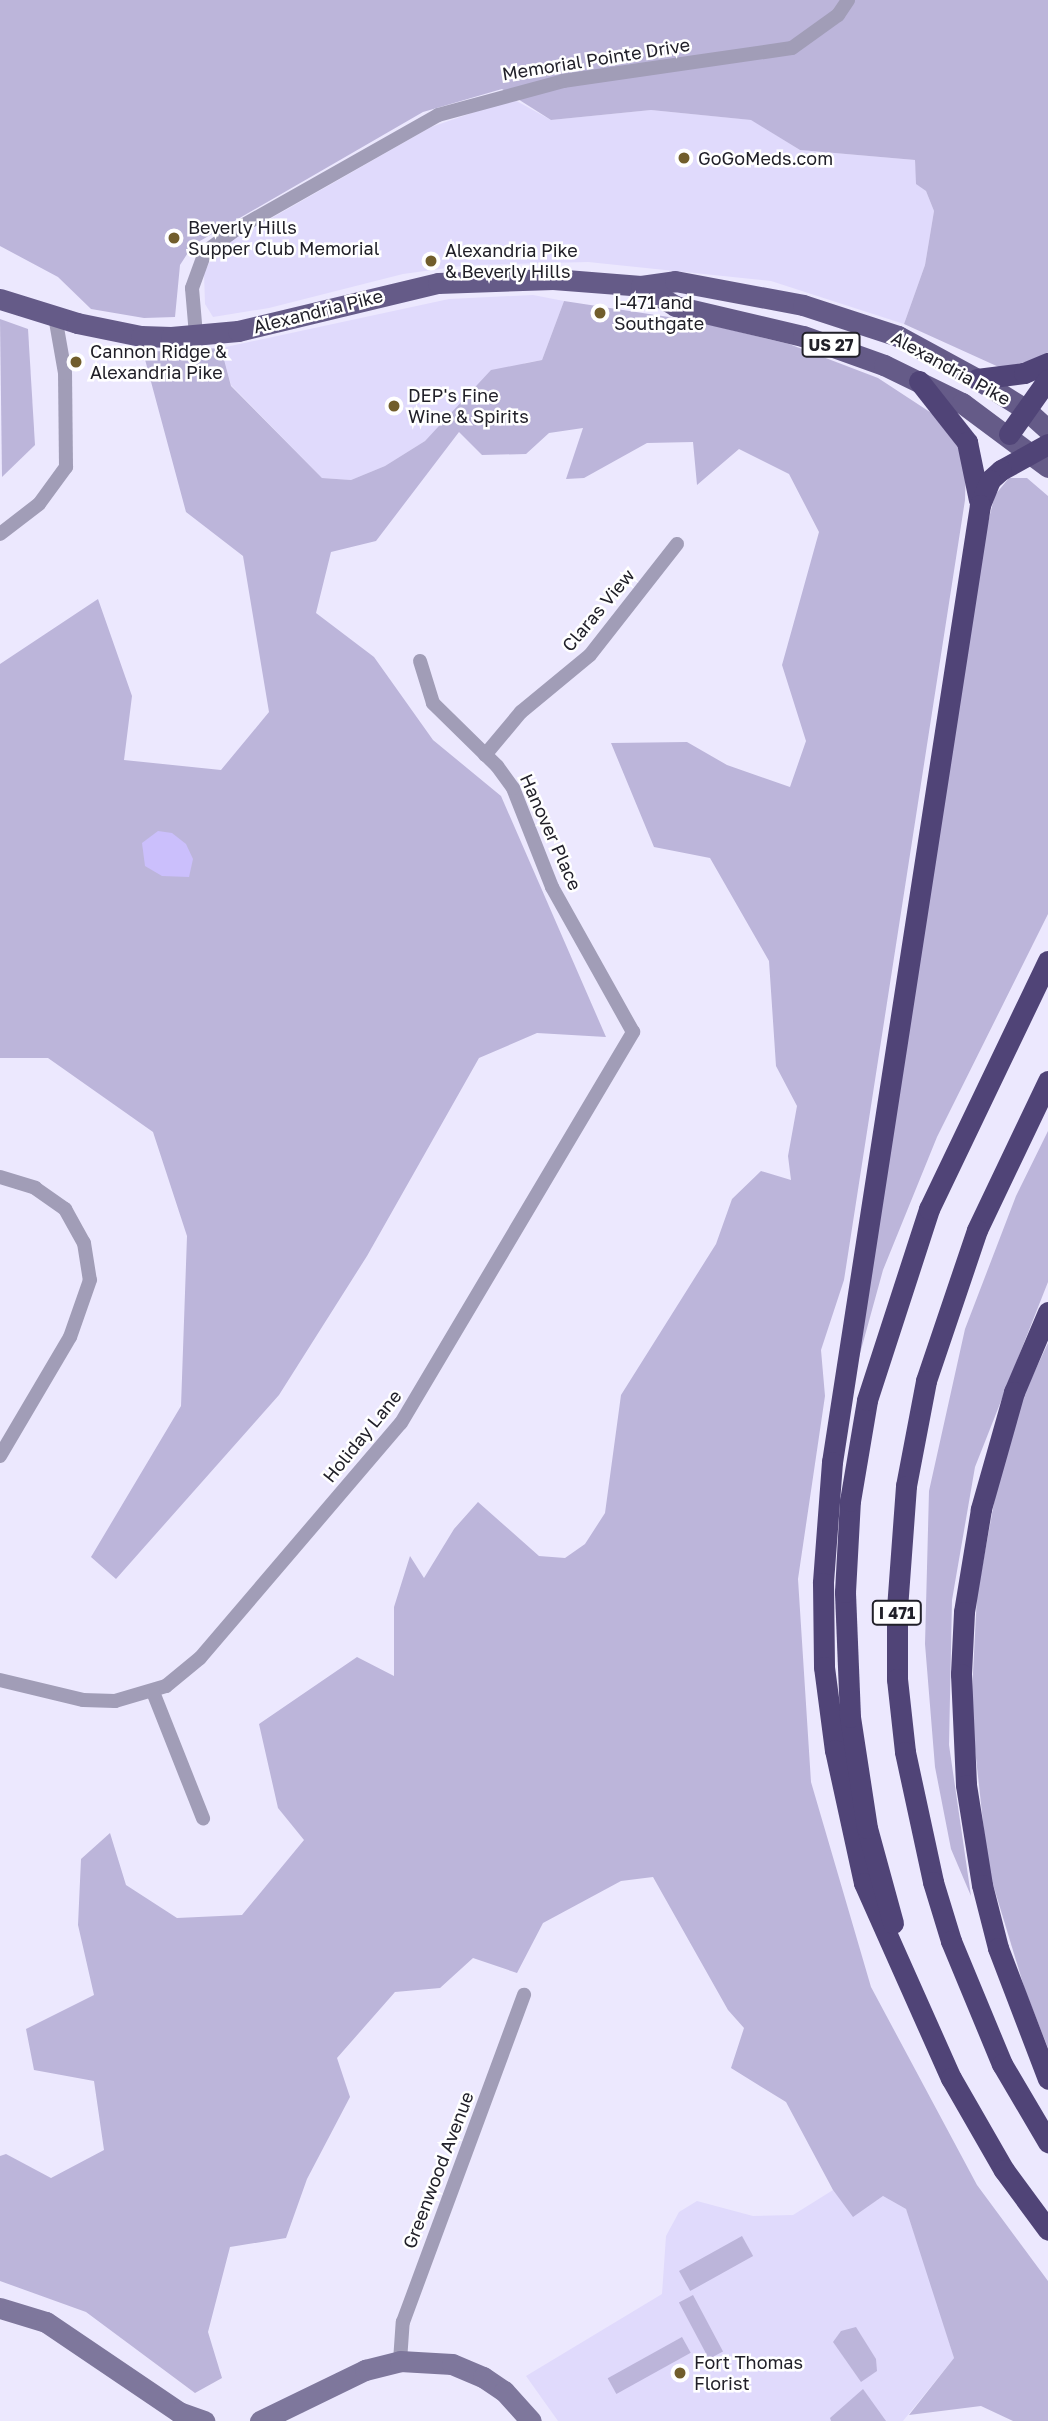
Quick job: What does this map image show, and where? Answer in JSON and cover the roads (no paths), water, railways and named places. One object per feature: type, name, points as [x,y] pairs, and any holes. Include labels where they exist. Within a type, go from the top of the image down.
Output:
[{"type":"highway","points":[[977,379],[1024,373],[1048,363]]},
{"type":"highway","points":[[1009,434],[1048,379]]},
{"type":"highway","points":[[919,381],[967,442],[980,505]]},
{"type":"highway","points":[[923,2015],[864,1883],[842,1799],[824,1667],[823,1583],[832,1462],[980,505],[990,480],[1040,448]]},
{"type":"highway","name":"I 471","points":[[1048,961],[929,1209],[867,1400],[850,1501],[845,1592],[850,1717],[867,1828],[923,2015],[977,2125],[1048,2230]]},
{"type":"highway","name":"I 471","points":[[1048,1081],[977,1230],[926,1381],[906,1486],[897,1638],[905,1752],[933,1882],[1002,2064],[1048,2142]]},
{"type":"highway","points":[[1048,1312],[1014,1392],[981,1508],[964,1612],[961,1674],[966,1785],[982,1885],[998,1948],[1048,2079]]},
{"type":"main road","name":"Alexandria Pike","points":[[0,299],[55,316],[141,336],[196,335],[238,331],[438,283],[553,279],[641,286],[675,281],[814,309],[898,336],[1025,409],[1048,430]]},
{"type":"main road","name":"Alexandria Pike","points":[[641,286],[675,306],[803,336],[919,381],[1009,434],[1040,448],[1048,467]]},
{"type":"main road","points":[[0,2308],[46,2322],[179,2412],[204,2421]]},
{"type":"main road","points":[[260,2421],[365,2370],[400,2361],[452,2364],[475,2374],[504,2391],[531,2421]]},
{"type":"street","name":"Memorial Pointe Drive","points":[[196,335],[192,288],[205,252],[234,230],[438,115],[563,81],[792,48],[838,15],[848,0]]},
{"type":"street","points":[[0,534],[39,504],[66,467],[65,373],[55,316]]},
{"type":"street","name":"Claras View","points":[[485,755],[522,712],[590,654],[677,544]]},
{"type":"street","name":"Hanover Place","points":[[420,661],[433,703],[485,755],[513,788],[552,887],[633,1032]]},
{"type":"street","name":"Holiday Lane","points":[[0,1680],[101,1702],[153,1692],[200,1658],[401,1423],[633,1032]]},
{"type":"street","points":[[0,1177],[35,1188],[65,1209],[84,1243],[90,1280],[70,1337],[0,1456]]},
{"type":"street","points":[[153,1692],[203,1818]]},
{"type":"street","name":"Greenwood Avenue","points":[[400,2361],[403,2322],[524,1995]]},
{"type":"place","name":"GoGoMeds.com","points":[[684,158]]},
{"type":"place","name":"Beverly Hills Supper Club Memorial","points":[[174,238]]},
{"type":"place","name":"Alexandria Pike & Beverly Hills","points":[[431,261]]},
{"type":"place","name":"I-471 and Southgate","points":[[600,313]]},
{"type":"place","name":"Cannon Ridge & Alexandria Pike","points":[[76,362]]},
{"type":"place","name":"DEP's Fine Wine & Spirits","points":[[394,406]]},
{"type":"place","name":"Fort Thomas Florist","points":[[680,2373]]}]
